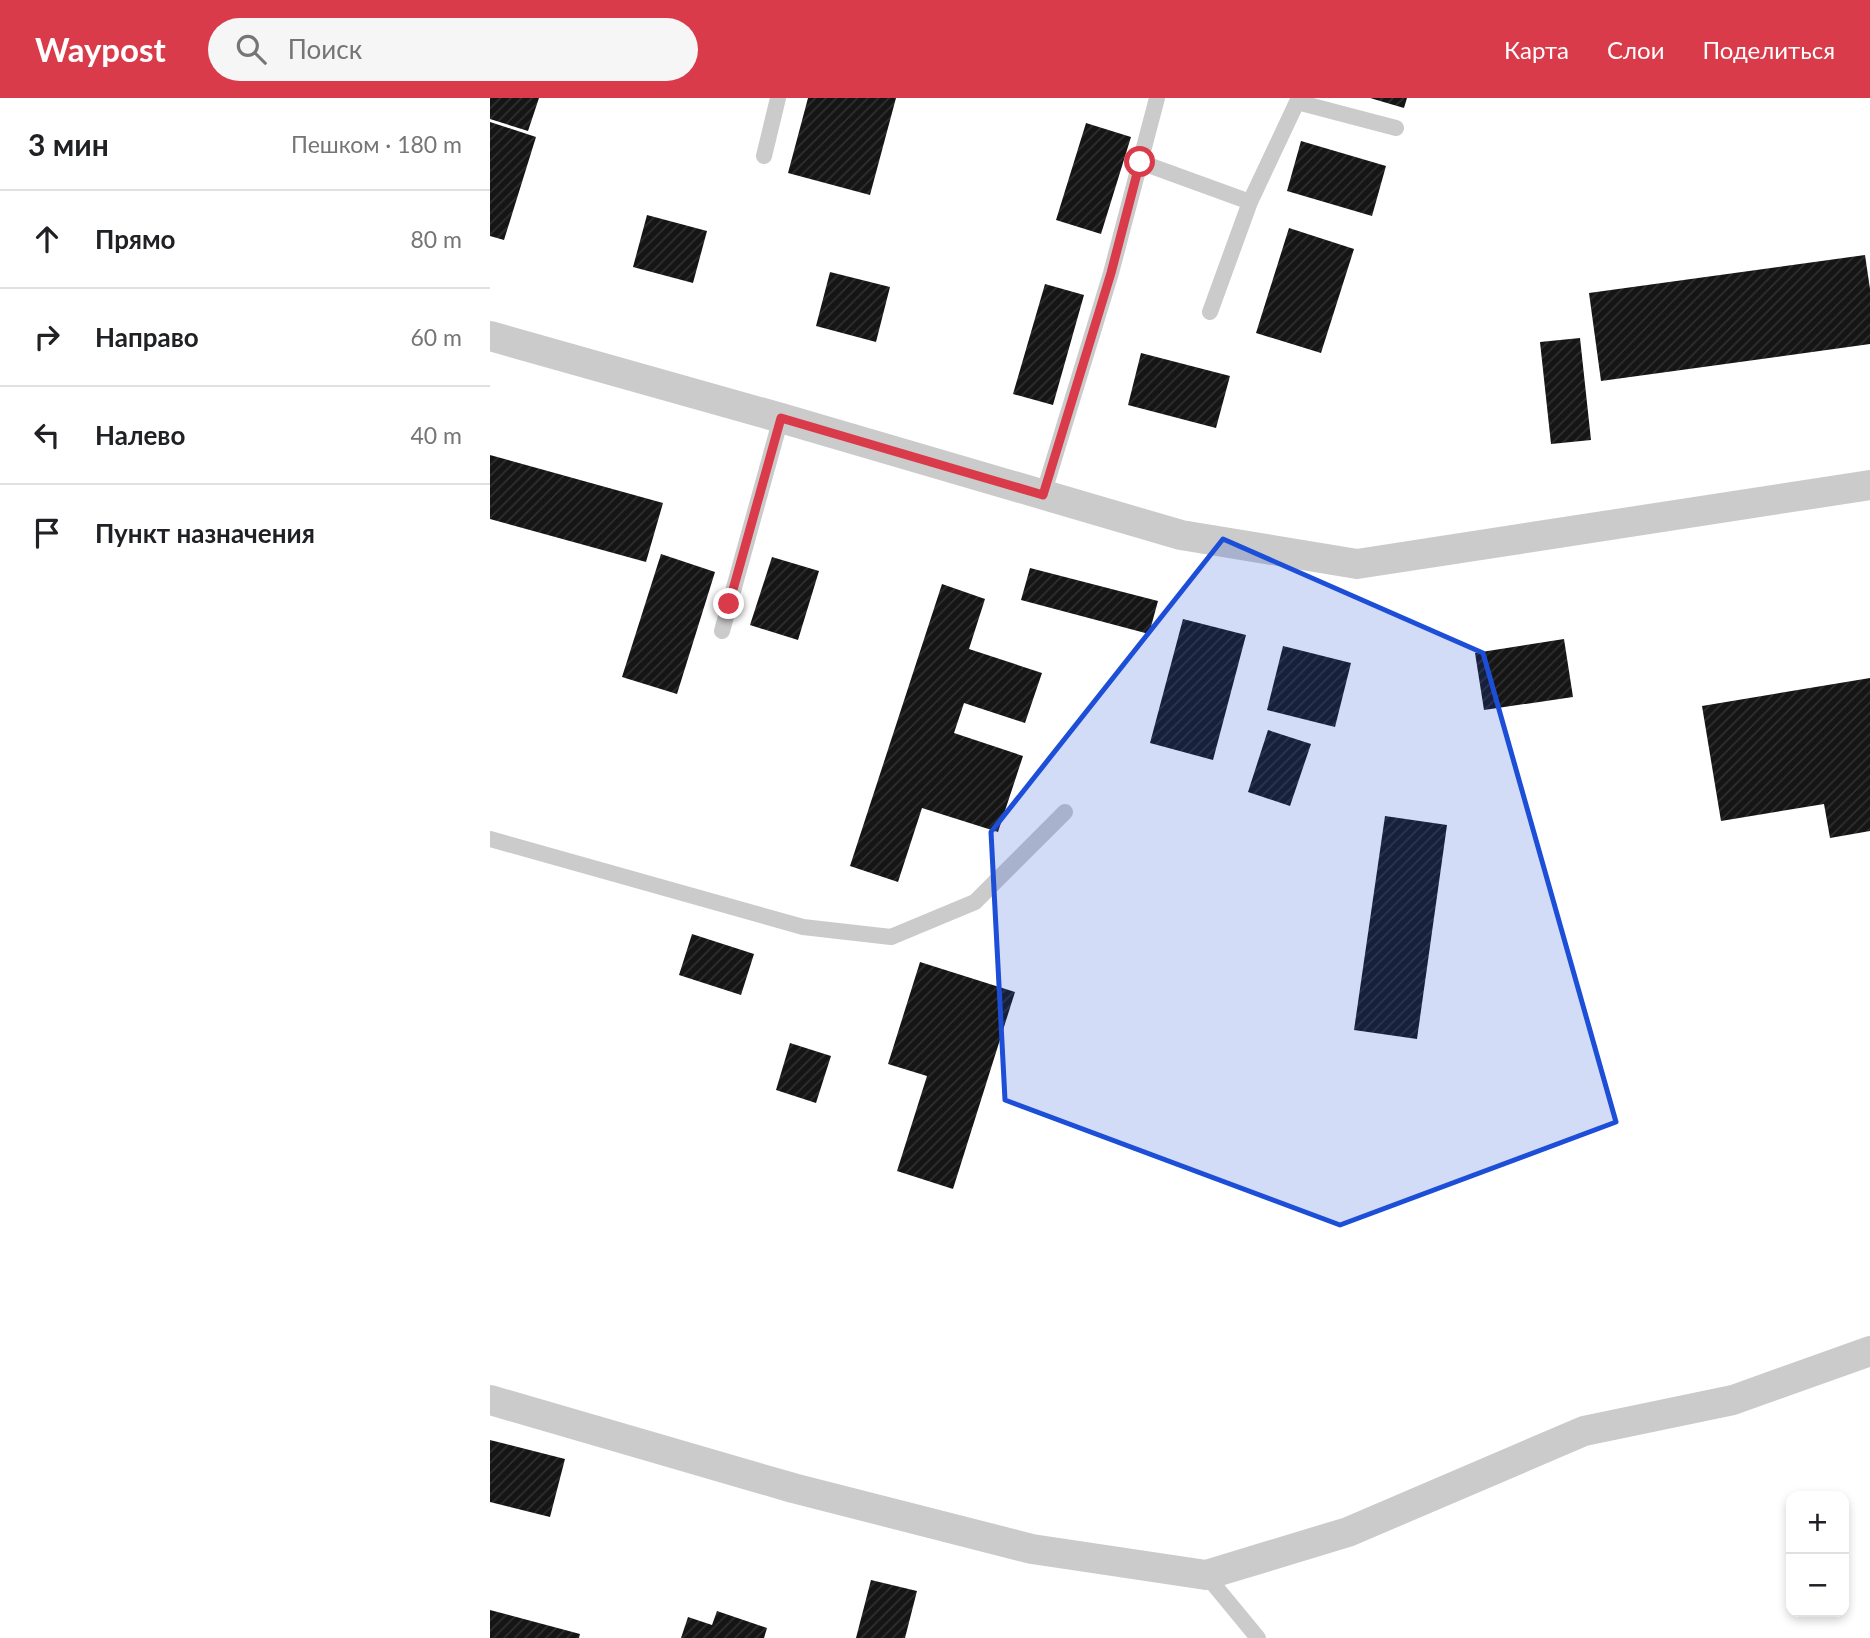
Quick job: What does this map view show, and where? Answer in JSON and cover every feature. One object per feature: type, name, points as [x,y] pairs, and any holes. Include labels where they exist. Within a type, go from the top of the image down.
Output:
[{"type":"street","points":[[490,336],[1181,535],[1357,564],[1870,485]]},
{"type":"street","points":[[490,1400],[793,1488],[1032,1549],[1206,1575],[1348,1532],[1584,1431],[1732,1400],[1870,1351]]},
{"type":"lane","points":[[764,156],[778,98]]},
{"type":"lane","points":[[1043,495],[1111,273],[1157,98]]},
{"type":"lane","points":[[1210,312],[1251,202],[1297,102],[1395,128]]},
{"type":"lane","points":[[1140,162],[1251,202]]},
{"type":"lane","points":[[722,631],[781,418]]},
{"type":"lane","points":[[490,839],[803,927],[891,937],[975,902],[1065,812]]},
{"type":"lane","points":[[1206,1575],[1258,1638]]},
{"type":"highlighted area","points":[[1223,539],[1483,653],[1616,1122],[1340,1225],[1005,1100],[991,832]]},
{"type":"building","points":[[490,98],[539,98],[528,131],[490,119]]},
{"type":"building","points":[[808,98],[896,98],[870,195],[788,173]]},
{"type":"building","points":[[1370,98],[1407,98],[1404,108]]},
{"type":"building","points":[[490,122],[536,137],[504,240],[490,236]]},
{"type":"building","points":[[1086,123],[1131,137],[1101,234],[1056,220]]},
{"type":"building","points":[[1301,141],[1386,166],[1372,216],[1287,191]]},
{"type":"building","points":[[647,215],[707,231],[693,283],[633,267]]},
{"type":"building","points":[[1289,228],[1354,249],[1321,353],[1256,333]]},
{"type":"building","points":[[1865,255],[1870,289],[1870,344],[1601,381],[1589,293]]},
{"type":"building","points":[[830,272],[890,287],[876,342],[816,326]]},
{"type":"building","points":[[1045,284],[1084,295],[1053,405],[1013,394]]},
{"type":"building","points":[[1580,338],[1591,440],[1551,444],[1540,342]]},
{"type":"building","points":[[1141,353],[1230,376],[1216,428],[1128,405]]},
{"type":"building","points":[[490,455],[663,503],[646,562],[490,519]]},
{"type":"building","points":[[661,554],[715,572],[677,694],[622,677]]},
{"type":"building","points":[[772,557],[819,571],[798,640],[750,625]]},
{"type":"building","points":[[1030,568],[1158,601],[1149,634],[1021,600]]},
{"type":"building","points":[[942,584],[985,599],[969,649],[1042,673],[1025,723],[964,703],[954,733],[1023,756],[998,832],[922,808],[898,882],[850,866]]},
{"type":"building","points":[[1183,619],[1246,635],[1213,760],[1150,743]]},
{"type":"building","points":[[1564,639],[1573,697],[1484,710],[1475,653]]},
{"type":"building","points":[[1283,646],[1351,663],[1335,727],[1267,710]]},
{"type":"building","points":[[1870,678],[1870,831],[1830,838],[1824,804],[1721,821],[1702,706]]},
{"type":"building","points":[[1268,730],[1311,744],[1290,806],[1248,792]]},
{"type":"building","points":[[1385,816],[1447,825],[1417,1039],[1354,1030]]},
{"type":"building","points":[[692,934],[754,954],[741,995],[679,975]]},
{"type":"building","points":[[920,962],[1015,992],[953,1189],[897,1171],[927,1076],[888,1064]]},
{"type":"building","points":[[790,1043],[831,1056],[816,1103],[776,1090]]},
{"type":"building","points":[[490,1440],[565,1459],[550,1517],[490,1502]]},
{"type":"building","points":[[871,1580],[917,1591],[905,1638],[856,1638]]},
{"type":"building","points":[[490,1610],[580,1634],[579,1638],[490,1638]]},
{"type":"building","points":[[717,1611],[767,1628],[764,1638],[681,1638],[688,1617],[712,1625]]},
{"type":"route","points":[[729,604],[781,418],[1043,495],[1111,273],[1140,162]]}]
